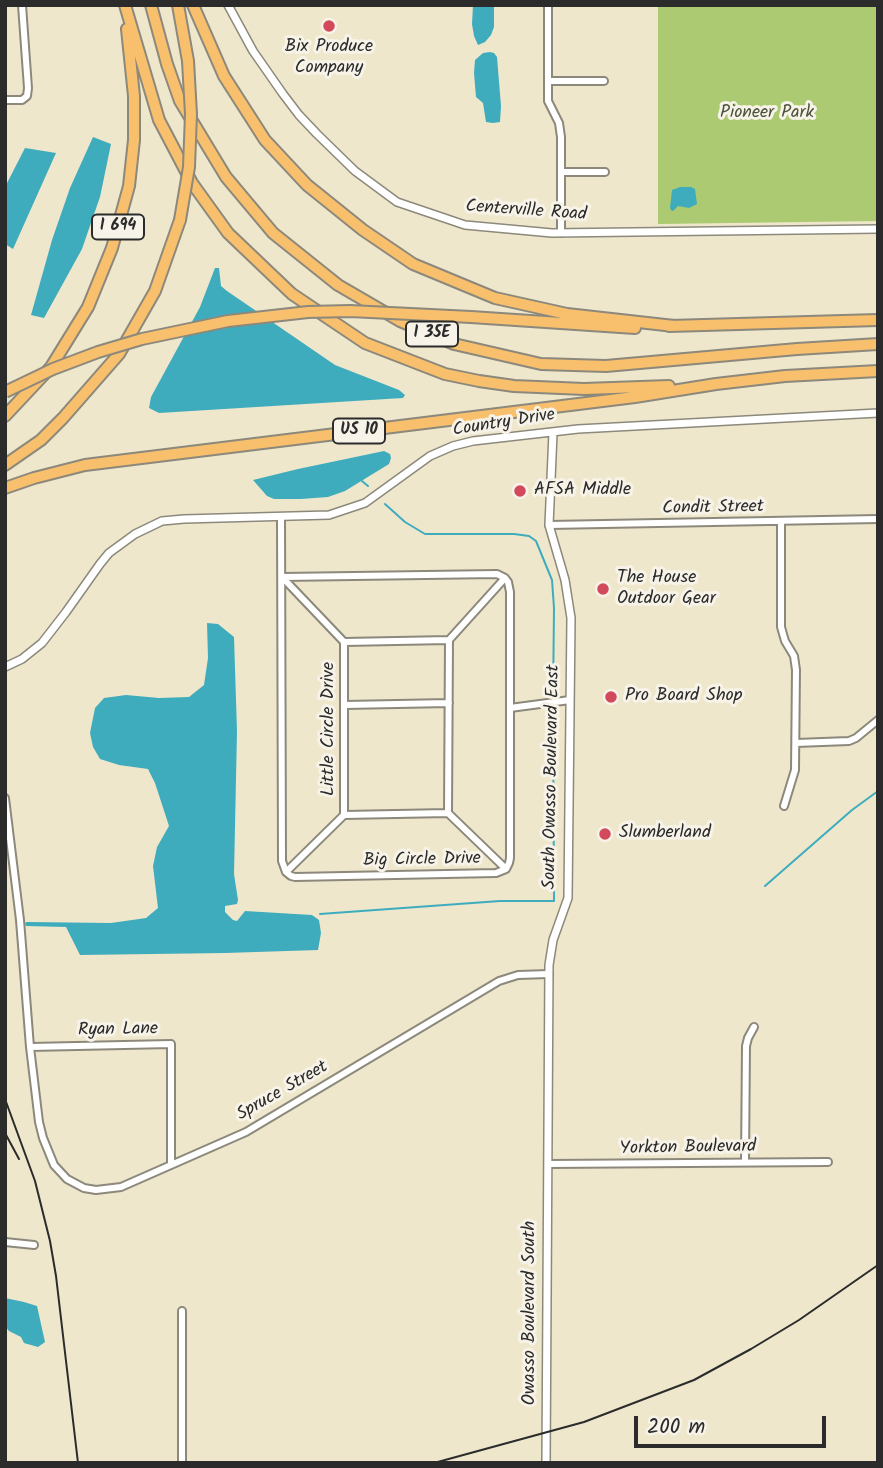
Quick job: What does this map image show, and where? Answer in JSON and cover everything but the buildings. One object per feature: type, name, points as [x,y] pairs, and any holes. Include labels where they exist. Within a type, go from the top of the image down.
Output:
[{"type":"highway","name":"I 35E","points":[[125,5],[159,120],[192,183],[228,233],[292,294],[365,343],[445,374],[514,386],[584,389],[716,384],[785,376],[878,371]]},
{"type":"highway","name":"I 694","points":[[5,416],[51,367],[88,307],[112,248],[129,186],[134,140],[134,96],[125,5]]},
{"type":"highway","name":"I 35E","points":[[151,5],[180,101],[226,177],[273,233],[338,285],[400,321],[454,344],[541,364],[606,366],[878,344]]},
{"type":"highway","points":[[5,465],[41,440],[119,354],[155,291],[180,220],[189,167],[191,114],[188,61],[178,5]]},
{"type":"highway","points":[[193,5],[225,76],[265,140],[307,185],[363,230],[413,264],[495,299],[567,314],[674,326]]},
{"type":"highway","points":[[5,392],[53,369],[142,339],[228,321],[308,312],[350,311],[638,328],[878,320]]},
{"type":"highway","points":[[800,323],[878,328]]},
{"type":"highway","name":"US 10","points":[[5,488],[85,465],[635,397],[716,384]]},
{"type":"street","points":[[5,100],[22,100],[27,96],[22,5]]},
{"type":"street","name":"Centerville Road","points":[[228,5],[260,62],[299,115],[335,153],[397,202],[465,225],[561,233],[878,229]]},
{"type":"street","points":[[548,5],[549,105],[561,130],[561,233]]},
{"type":"street","points":[[548,81],[604,81]]},
{"type":"street","points":[[561,172],[605,172]]},
{"type":"street","name":"Country Drive","points":[[5,667],[22,659],[42,643],[100,564],[121,544],[162,521],[328,515],[365,503],[430,456],[453,446],[473,442],[603,428],[878,413]]},
{"type":"street","name":"South Owasso Boulevard East","points":[[548,1164],[549,974],[553,940],[568,898],[571,618],[565,580],[550,525],[552,433]]},
{"type":"street","points":[[281,517],[282,862],[286,872]]},
{"type":"street","name":"Condit Street","points":[[550,525],[878,519]]},
{"type":"street","points":[[781,522],[780,622],[782,634],[796,663],[795,770],[784,806]]},
{"type":"street","points":[[282,577],[497,574],[505,578],[449,640],[448,813],[506,869]]},
{"type":"street","name":"Little Circle Drive","points":[[282,577],[344,642],[344,815]]},
{"type":"street","name":"Big Circle Drive","points":[[286,872],[291,876],[308,877],[496,873],[506,869],[509,863],[510,587],[505,578]]},
{"type":"street","name":"Little Circle Drive","points":[[344,642],[449,640]]},
{"type":"street","points":[[510,708],[570,700]]},
{"type":"street","points":[[345,705],[449,703]]},
{"type":"street","points":[[796,743],[849,741],[878,720]]},
{"type":"street","name":"Spruce Street","points":[[5,798],[20,920],[36,1103],[43,1138],[60,1173],[84,1188],[96,1190],[121,1186],[246,1132],[499,981],[518,975],[549,974]]},
{"type":"street","name":"Little Circle Drive","points":[[286,872],[344,815],[448,813]]},
{"type":"street","points":[[745,1162],[746,1046],[754,1027]]},
{"type":"street","name":"Ryan Lane","points":[[30,1047],[171,1044],[171,1164]]},
{"type":"street","name":"Yorkton Boulevard","points":[[548,1164],[828,1162]]},
{"type":"street","name":"Owasso Boulevard South","points":[[546,1463],[548,1164]]},
{"type":"street","points":[[5,1242],[34,1245]]},
{"type":"street","points":[[182,1311],[182,1463]]},
{"type":"green space","name":"Pioneer Park","points":[[658,5],[878,5],[878,221],[658,224]]},
{"type":"water","points":[[473,5],[494,5],[494,27],[491,35],[478,45],[472,24]]},
{"type":"water","points":[[490,52],[497,57],[501,106],[500,122],[493,123],[486,122],[483,103],[476,97],[474,73],[475,60],[483,53]]},
{"type":"water","points":[[93,137],[111,144],[100,197],[82,249],[44,318],[31,315],[70,188]]},
{"type":"water","points":[[25,148],[56,153],[13,249],[5,244],[5,187]]},
{"type":"water","points":[[680,187],[695,189],[697,204],[689,208],[678,206],[673,211],[670,208],[672,190]]},
{"type":"water","points":[[215,268],[219,268],[221,286],[227,291],[335,365],[399,390],[405,395],[403,398],[159,413],[149,408],[151,397],[200,307]]},
{"type":"water","points":[[384,451],[390,454],[389,464],[345,491],[328,497],[274,499],[267,496],[253,480],[298,469]]},
{"type":"water","points":[[207,623],[218,624],[234,637],[237,731],[234,874],[238,900],[237,904],[225,906],[225,912],[237,921],[245,911],[312,915],[319,920],[321,933],[318,950],[80,955],[66,927],[26,926],[25,923],[111,923],[146,918],[158,908],[153,866],[157,847],[169,826],[148,769],[100,759],[93,747],[90,733],[95,708],[104,698],[126,695],[189,697],[204,685],[208,658]]},
{"type":"water","points":[[5,1298],[37,1306],[45,1342],[38,1347],[24,1343],[21,1337],[9,1331],[5,1326]]},
{"type":"waterway","points":[[362,481],[368,486]]},
{"type":"waterway","points":[[385,504],[405,522],[425,534],[514,534],[529,536],[536,541],[552,580],[553,701]]},
{"type":"waterway","points":[[320,914],[500,901],[554,901],[553,706]]},
{"type":"waterway","points":[[765,886],[852,810],[878,791]]},
{"type":"railway","points":[[5,1099],[35,1181],[50,1241],[78,1463]]},
{"type":"railway","points":[[5,1133],[19,1159]]},
{"type":"railway","points":[[434,1463],[584,1422],[694,1380],[799,1320],[878,1265]]},
{"type":"place","name":"Bix Produce Company","points":[[329,26]]},
{"type":"place","name":"AFSA Middle","points":[[520,491]]},
{"type":"place","name":"The House Outdoor Gear","points":[[603,589]]},
{"type":"place","name":"Pro Board Shop","points":[[611,697]]},
{"type":"place","name":"Slumberland","points":[[605,834]]}]
